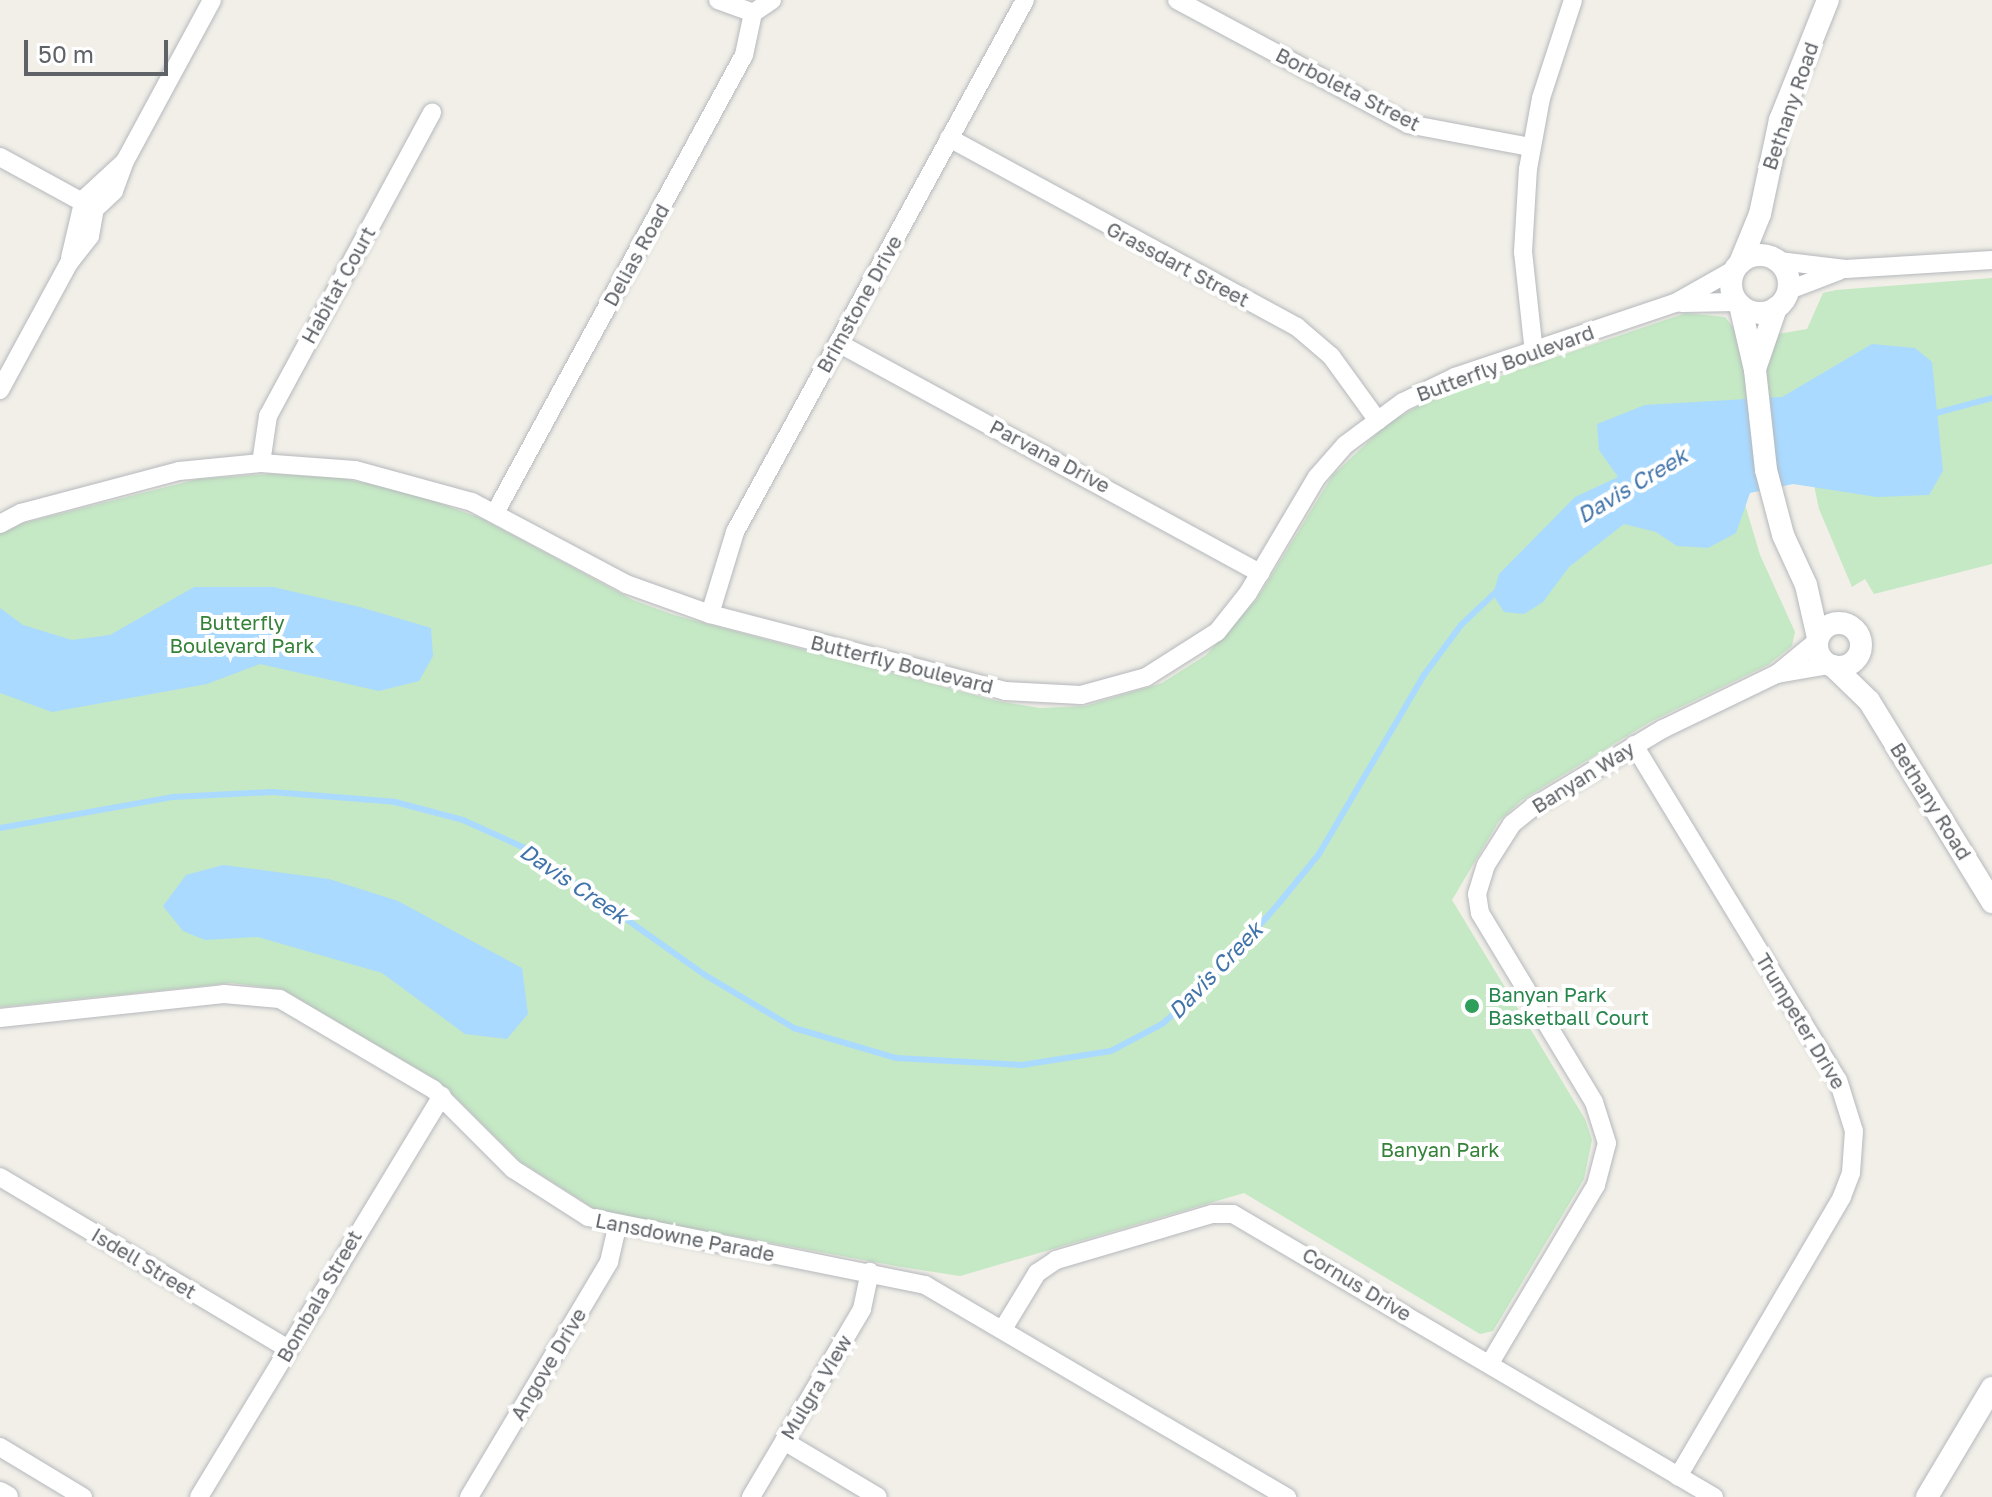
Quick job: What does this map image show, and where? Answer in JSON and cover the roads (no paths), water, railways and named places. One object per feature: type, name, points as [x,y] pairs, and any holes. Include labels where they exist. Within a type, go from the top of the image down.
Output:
[{"type":"street","points":[[89,206],[114,191],[125,161],[212,0]]},
{"type":"street","points":[[718,0],[753,13],[772,0]]},
{"type":"street","name":"Brimstone Drive","points":[[710,614],[735,532],[1025,0]]},
{"type":"street","name":"Borboleta Street","points":[[1177,0],[1408,124],[1530,147]]},
{"type":"street","points":[[1534,353],[1523,252],[1530,147],[1550,63],[1573,0]]},
{"type":"street","name":"Bethany Road","points":[[1818,640],[1806,585],[1783,535],[1766,470],[1755,370],[1739,303],[1731,286],[1760,214],[1773,141],[1828,0]]},
{"type":"street","name":"Delias Road","points":[[495,513],[744,55],[753,13]]},
{"type":"street","name":"Habitat Court","points":[[261,463],[268,416],[432,113]]},
{"type":"street","name":"Grassdart Street","points":[[949,138],[1297,327],[1331,356],[1378,421]]},
{"type":"street","points":[[0,157],[89,206]]},
{"type":"street","points":[[0,390],[69,263],[90,236],[89,206]]},
{"type":"street","name":"Bethany Road","points":[[1755,370],[1789,277],[1776,259],[1760,214]]},
{"type":"street","points":[[1737,266],[1756,255],[1846,269],[1992,260]]},
{"type":"street","name":"Butterfly Boulevard","points":[[0,524],[21,513],[154,476],[261,463],[401,479],[495,513],[626,584],[710,614],[1005,691],[1062,697],[1125,686],[1185,657],[1230,618],[1317,477],[1345,445],[1403,402],[1455,377],[1534,353],[1675,303],[1737,266]]},
{"type":"street","points":[[1739,303],[1757,313],[1846,269]]},
{"type":"street","name":"Butterfly Boulevard","points":[[1675,303],[1739,303]]},
{"type":"street","name":"Parvana Drive","points":[[838,343],[1260,573]]},
{"type":"street","name":"Butterfly Boulevard","points":[[0,512],[21,513]]},
{"type":"street","name":"Bethany Road","points":[[1806,585],[1844,624]]},
{"type":"street","points":[[1844,624],[1856,631],[1861,651],[1847,666],[1831,666],[1819,655],[1818,640],[1826,628],[1844,624]]},
{"type":"street","name":"Banyan Way","points":[[1490,1363],[1596,1185],[1607,1143],[1594,1102],[1484,921],[1479,884],[1504,834],[1520,816],[1634,745],[1777,674],[1818,640]]},
{"type":"street","name":"Bethany Road","points":[[1861,651],[1869,701]]},
{"type":"street","name":"Bethany Road","points":[[1831,666],[1869,701],[1992,902]]},
{"type":"street","name":"Banyan Way","points":[[1777,674],[1831,666]]},
{"type":"street","name":"Trumpeter Drive","points":[[1634,745],[1838,1080],[1854,1131],[1851,1173],[1842,1197],[1678,1476]]},
{"type":"street","name":"Lansdowne Parade","points":[[0,1018],[224,994],[270,997],[305,1011],[442,1096],[513,1169],[575,1210],[617,1227],[870,1272],[936,1290],[1287,1497]]},
{"type":"street","name":"Bombala Street","points":[[199,1497],[442,1096]]},
{"type":"street","name":"Isdell Street","points":[[0,1177],[289,1349]]},
{"type":"street","name":"Cornus Drive","points":[[1003,1329],[1037,1273],[1056,1260],[1212,1214],[1233,1214],[1714,1497]]},
{"type":"street","name":"Angove Drive","points":[[469,1497],[609,1262],[617,1227]]},
{"type":"street","name":"Mulgra View","points":[[751,1497],[862,1309],[870,1272]]},
{"type":"street","points":[[1927,1497],[1992,1388]]},
{"type":"street","points":[[784,1441],[878,1497]]},
{"type":"street","points":[[0,1447],[83,1497]]},
{"type":"street","points":[[0,1493],[7,1497]]},
{"type":"water","points":[[1872,344],[1915,348],[1932,362],[1943,471],[1929,495],[1877,497],[1793,484],[1750,493],[1736,533],[1708,548],[1677,546],[1656,532],[1624,524],[1569,567],[1543,602],[1524,614],[1504,612],[1493,595],[1499,574],[1575,497],[1618,477],[1599,450],[1597,424],[1645,405],[1782,397]]},
{"type":"water","points":[[194,587],[273,587],[360,607],[431,628],[433,656],[419,681],[379,691],[260,664],[207,684],[52,712],[0,693],[0,608],[23,625],[72,640],[110,635]]},
{"type":"water","points":[[223,865],[329,879],[398,901],[522,968],[528,1014],[507,1039],[465,1034],[382,973],[258,937],[205,940],[183,931],[163,906],[186,875]]},
{"type":"waterway","name":"Davis Creek","points":[[1929,415],[1992,398]]},
{"type":"waterway","name":"Davis Creek","points":[[0,828],[173,797],[272,792],[395,802],[463,820],[529,850],[705,975],[794,1028],[896,1058],[1022,1065],[1111,1051],[1162,1024],[1202,990],[1280,902],[1319,854],[1424,675],[1461,625],[1497,591]]},
{"type":"place","name":"Banyan Park Basketball Court","points":[[1472,1006]]},
{"type":"park label","name":"Butterfly Boulevard Park","points":[[242,634]]},
{"type":"park label","name":"Banyan Park","points":[[1440,1149]]}]
